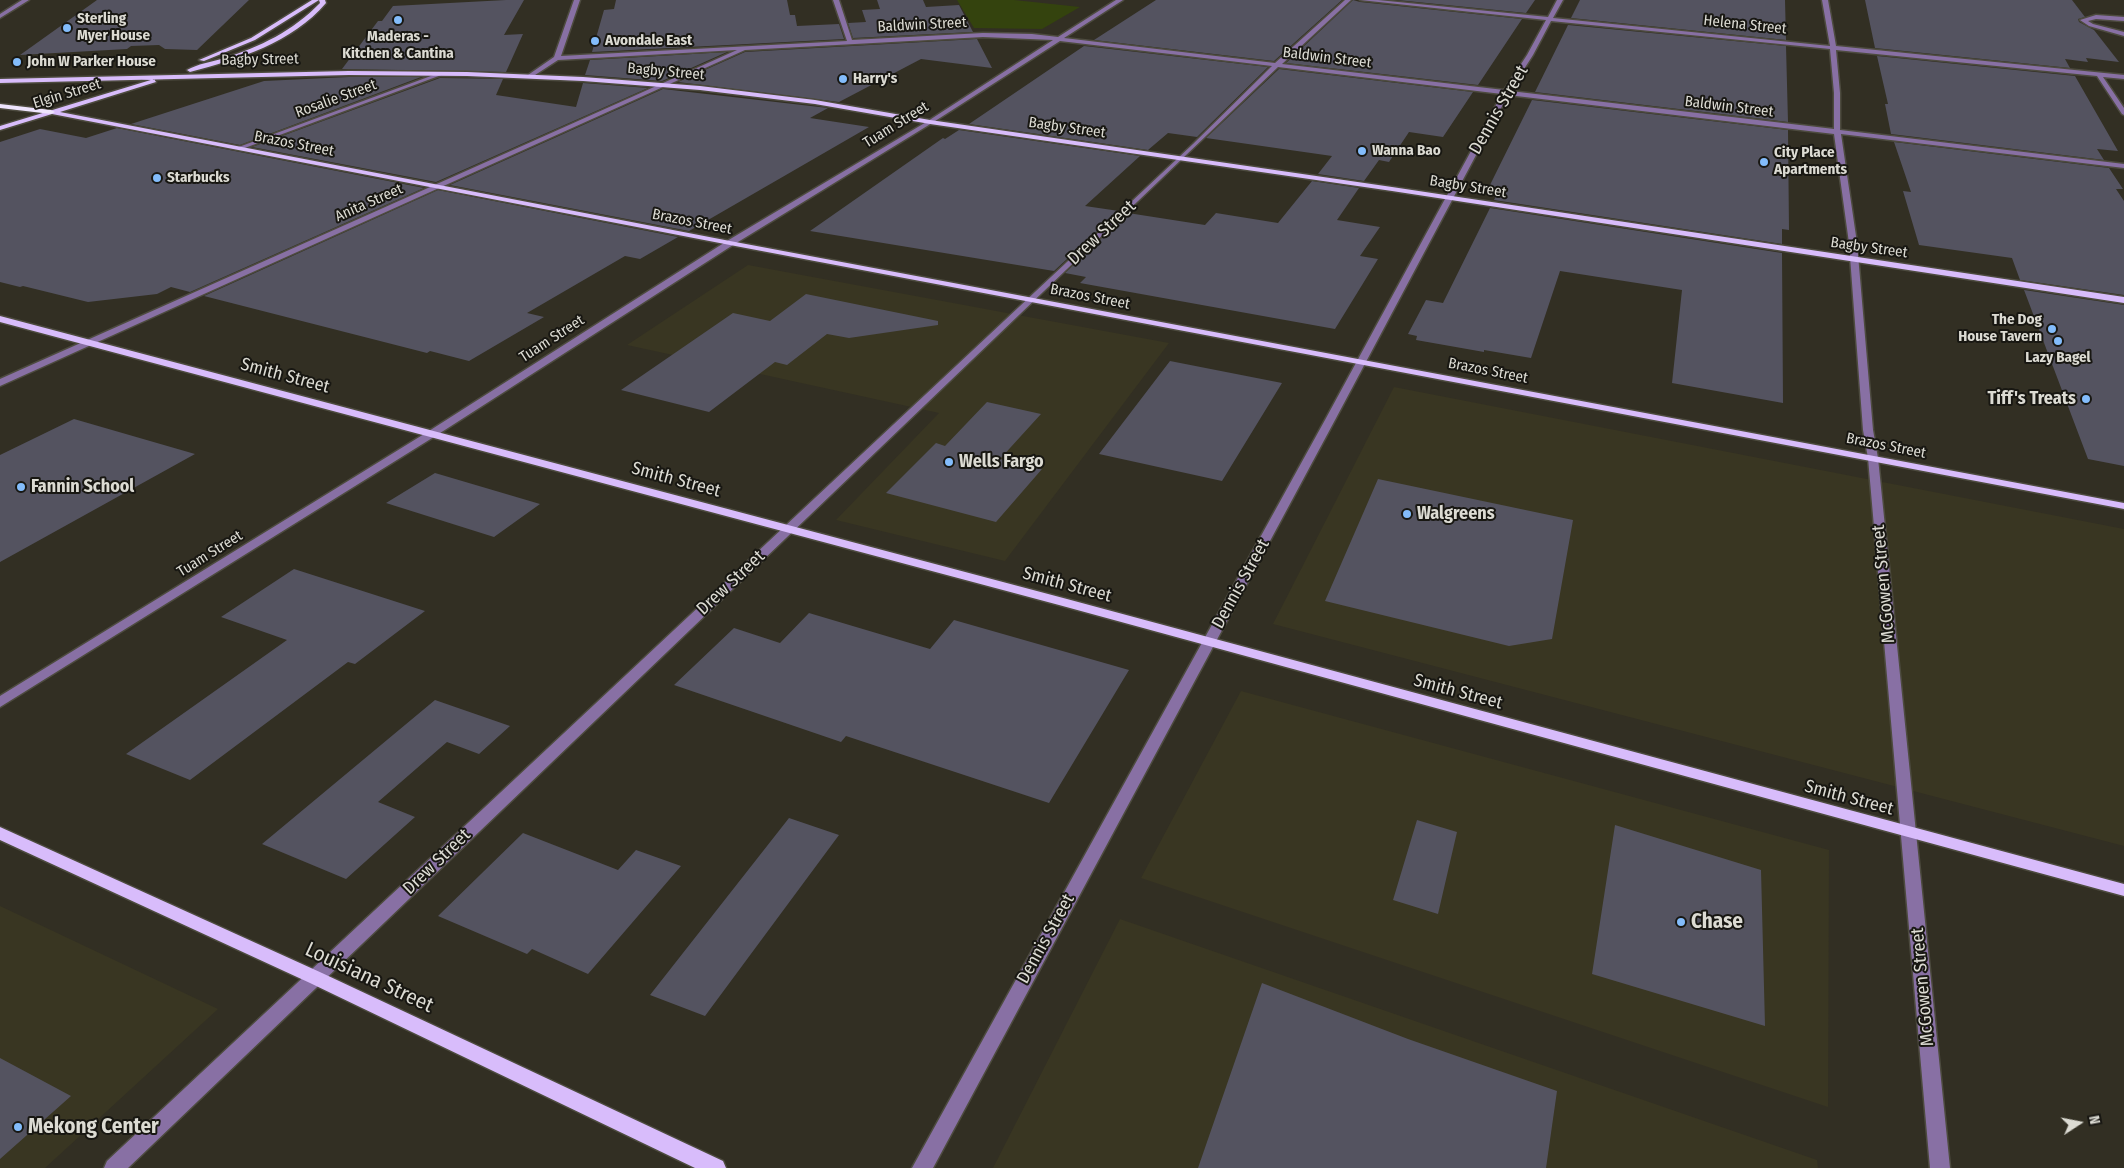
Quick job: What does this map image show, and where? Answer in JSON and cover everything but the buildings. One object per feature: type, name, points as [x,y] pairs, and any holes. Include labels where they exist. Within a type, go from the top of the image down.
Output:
[{"type":"highway","points":[[0,106],[51,112]]},
{"type":"main road","points":[[170,76],[192,64],[253,39],[316,0]]},
{"type":"main road","points":[[170,76],[221,62],[272,41],[315,12],[323,3],[322,0]]},
{"type":"main road","name":"Bagby Street","points":[[0,81],[350,73],[530,76],[665,85],[869,111],[930,122],[1450,198],[2124,300]]},
{"type":"main road","name":"Elgin Street","points":[[0,128],[170,76]]},
{"type":"main road","name":"Brazos Street","points":[[51,112],[730,243],[2124,506]]},
{"type":"main road","name":"Smith Street","points":[[0,319],[433,433],[2124,890]]},
{"type":"main road","name":"Louisiana Street","points":[[0,833],[316,978],[716,1168]]},
{"type":"street","points":[[0,16],[26,0]]},
{"type":"street","points":[[530,76],[557,58],[577,0]]},
{"type":"street","points":[[836,0],[850,42]]},
{"type":"street","name":"Tuam Street","points":[[0,702],[433,433],[730,243],[930,122],[1058,38],[1120,0]]},
{"type":"street","name":"Drew Street","points":[[114,1168],[1032,300],[1277,65],[1348,0]]},
{"type":"street","name":"Helena Street","points":[[1363,0],[1833,46],[2124,77]]},
{"type":"street","name":"Dennis Street","points":[[922,1168],[1362,362],[1506,92],[1530,56],[1560,0]]},
{"type":"street","name":"McGowen Street","points":[[1825,0],[1833,46],[1837,93],[1837,132],[1848,202],[1854,259],[1868,430],[1873,458],[1940,1168]]},
{"type":"street","points":[[2124,19],[2096,17],[2083,20],[2090,25],[2124,34]]},
{"type":"street","name":"Baldwin Street","points":[[557,58],[1008,34],[1058,38],[2124,166]]},
{"type":"street","name":"Anita Street","points":[[0,383],[749,47]]},
{"type":"street","name":"Rosalie Street","points":[[240,148],[442,74]]},
{"type":"street","points":[[2099,75],[2124,113]]},
{"type":"shaded area","points":[[748,265],[1169,343],[1005,561],[836,520],[939,413],[627,345]]},
{"type":"shaded area","points":[[1394,387],[2124,529],[2124,846],[1273,624]]},
{"type":"shaded area","points":[[1241,691],[1829,850],[1828,1107],[1141,878]]},
{"type":"shaded area","name":"Mekong Center","points":[[0,906],[218,1009],[45,1168],[0,1168]]},
{"type":"shaded area","points":[[1120,919],[1817,1160],[1818,1168],[993,1168]]},
{"type":"green space","points":[[957,0],[1014,0],[1080,7],[1042,29],[974,28]]},
{"type":"place","name":"Maderas - Kitchen & Cantina","points":[[398,20]]},
{"type":"place","name":"Sterling Myer House","points":[[67,28]]},
{"type":"place","name":"Avondale East","points":[[595,41]]},
{"type":"place","name":"John W Parker House","points":[[17,62]]},
{"type":"place","name":"Harry's","points":[[843,79]]},
{"type":"place","name":"Wanna Bao","points":[[1362,151]]},
{"type":"place","name":"City Place Apartments","points":[[1764,162]]},
{"type":"place","name":"Starbucks","points":[[157,178]]},
{"type":"place","name":"The Dog House Tavern","points":[[2052,329]]},
{"type":"place","name":"Lazy Bagel","points":[[2058,341]]},
{"type":"place","name":"Tiff's Treats","points":[[2086,399]]},
{"type":"place","name":"Wells Fargo","points":[[949,462]]},
{"type":"place","name":"Fannin School","points":[[21,487]]},
{"type":"place","name":"Walgreens","points":[[1407,514]]},
{"type":"place","name":"Chase","points":[[1681,922]]},
{"type":"place","name":"Mekong Center","points":[[18,1127]]}]
